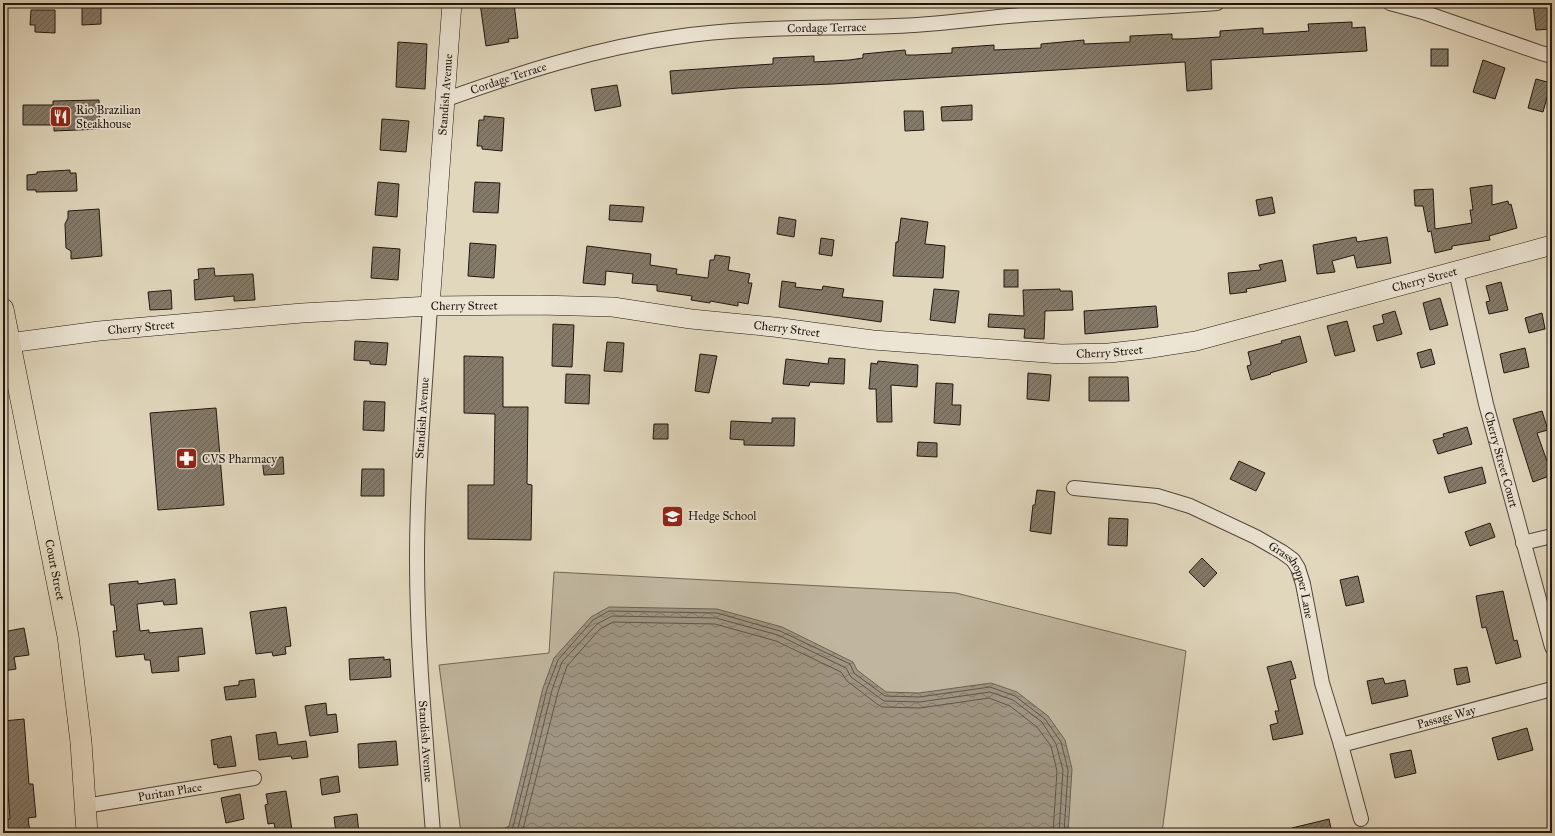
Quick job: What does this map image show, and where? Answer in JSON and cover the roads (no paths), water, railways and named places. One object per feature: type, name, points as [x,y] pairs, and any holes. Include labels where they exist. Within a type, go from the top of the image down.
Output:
[{"type":"main road","name":"Standish Avenue","points":[[430,306],[452,3]]},
{"type":"main road","name":"Cherry Street","points":[[9,343],[99,331],[297,314],[430,306],[539,305],[613,307],[691,319],[774,327],[873,340],[1061,354],[1109,353],[1196,341],[1552,245]]},
{"type":"main road","name":"Court Street","points":[[3,309],[68,636],[81,742],[87,833]]},
{"type":"street","name":"Cordage Terrace","points":[[444,100],[500,80],[549,65],[617,47],[677,37],[760,30],[897,26],[1022,9],[1147,9],[1217,3]]},
{"type":"street","points":[[1390,3],[1423,12],[1552,56]]},
{"type":"street","name":"Cherry Street Court","points":[[1456,271],[1486,404],[1552,647]]},
{"type":"street","name":"Standish Avenue","points":[[430,306],[418,473],[417,560],[419,640],[433,833]]},
{"type":"street","name":"Grasshopper Lane","points":[[1074,488],[1157,496],[1190,506],[1256,537],[1293,560],[1298,568],[1303,584],[1322,683],[1342,745],[1361,819]]},
{"type":"street","points":[[1523,543],[1552,536]]},
{"type":"street","name":"Passage Way","points":[[1342,745],[1552,689]]},
{"type":"street","name":"Puritan Place","points":[[85,806],[254,778]]},
{"type":"water","points":[[609,607],[717,609],[782,627],[853,662],[857,670],[886,692],[919,693],[991,683],[1017,692],[1048,716],[1065,740],[1072,769],[1068,833],[496,833],[509,826],[543,688],[554,658],[591,617]]},
{"type":"place","name":"Rio Brazilian Steakhouse","points":[[61,117]]},
{"type":"place","name":"CVS Pharmacy","points":[[187,459]]},
{"type":"place","name":"Hedge School","points":[[673,516]]}]
